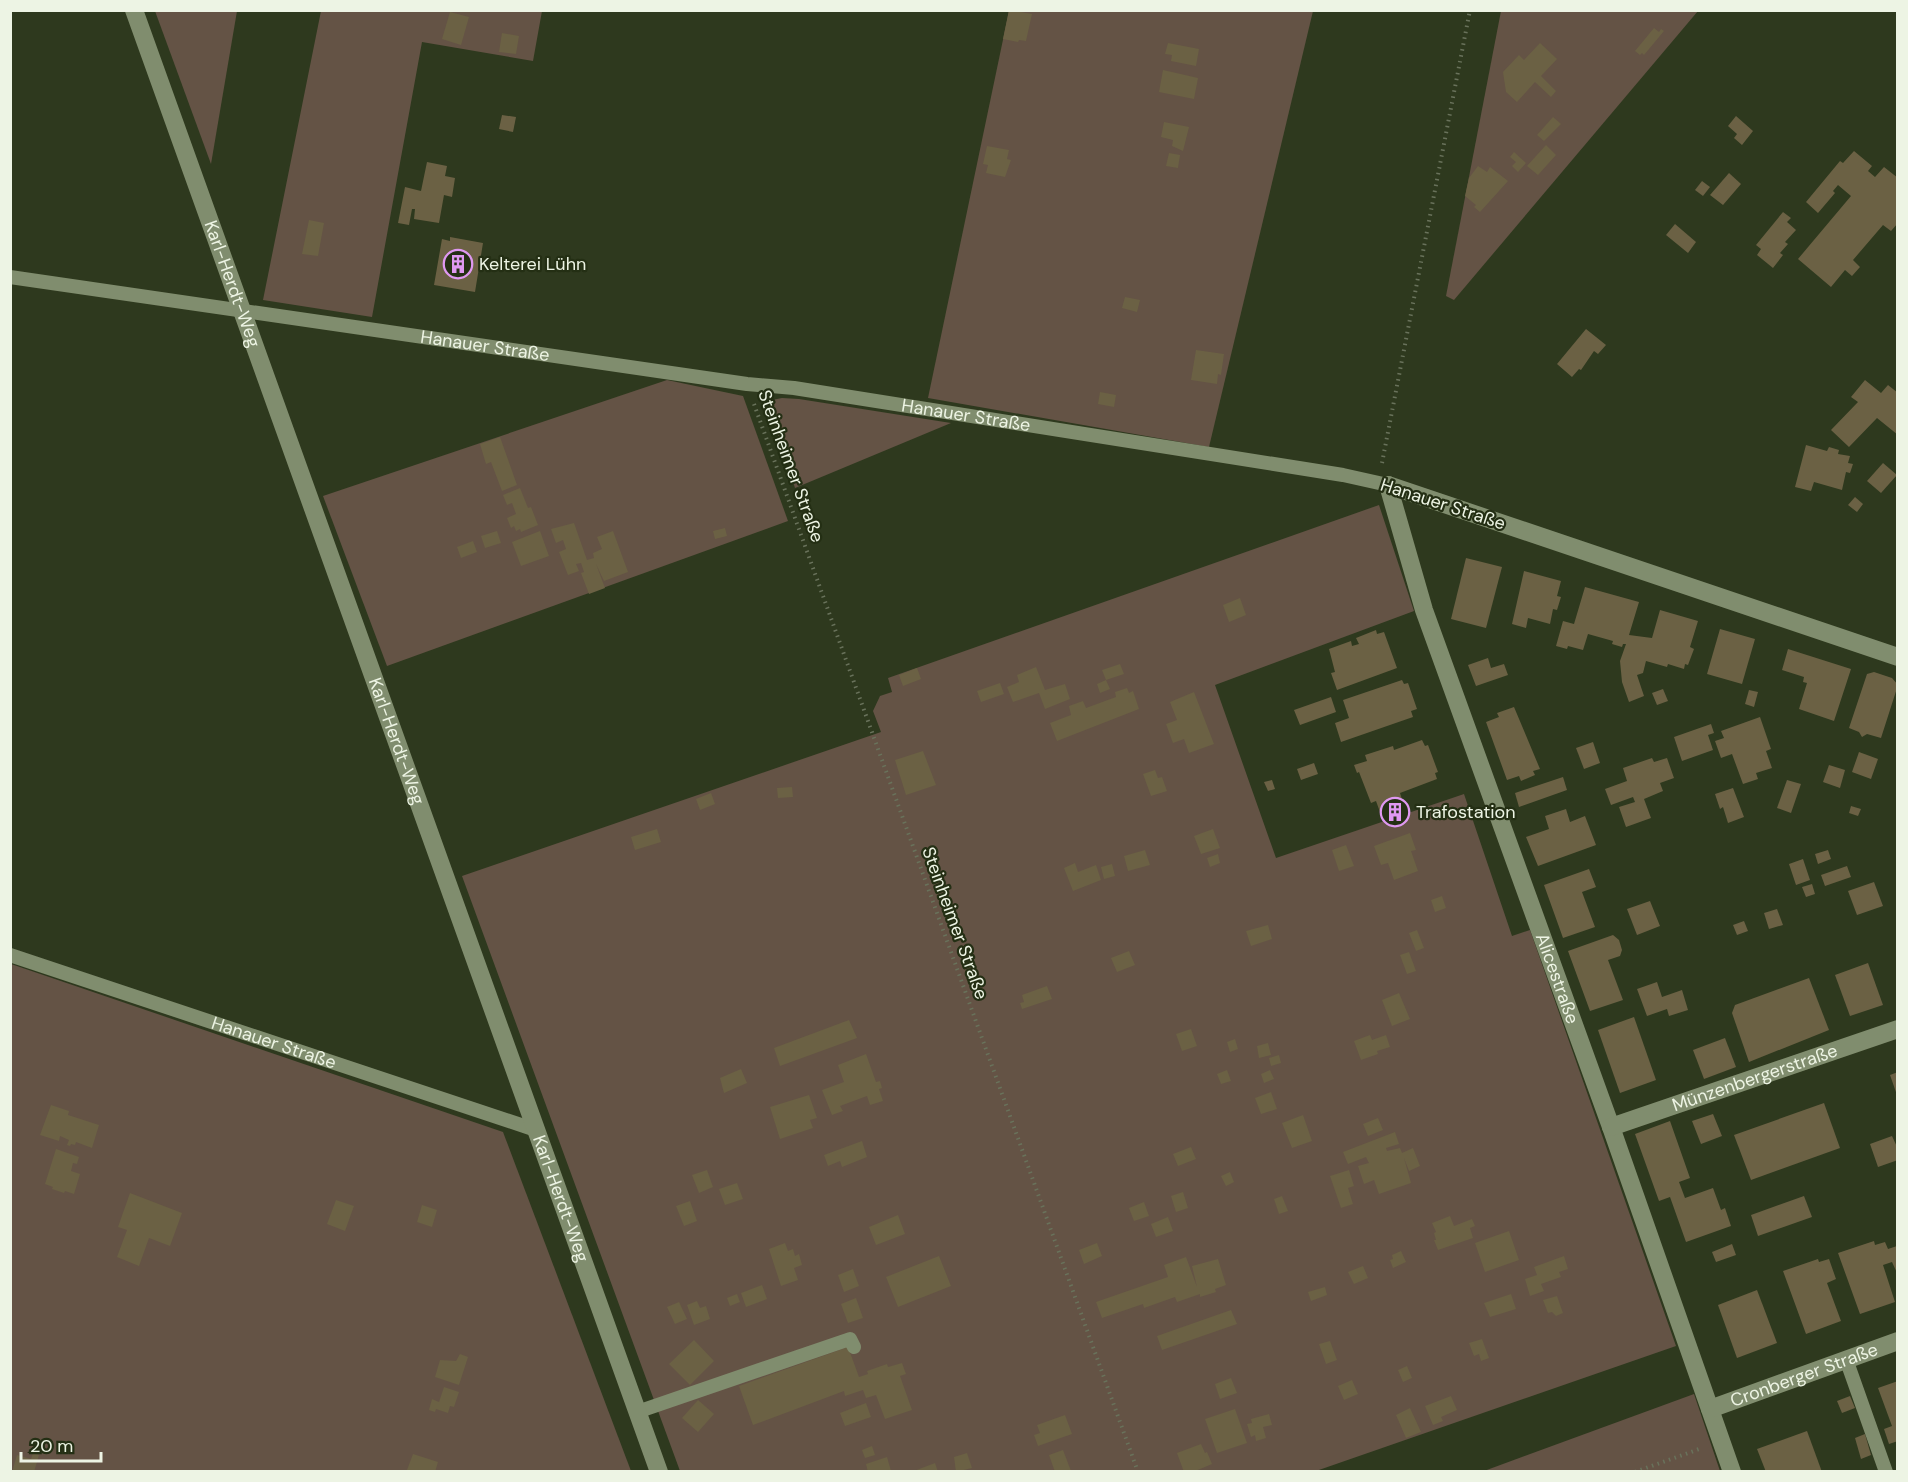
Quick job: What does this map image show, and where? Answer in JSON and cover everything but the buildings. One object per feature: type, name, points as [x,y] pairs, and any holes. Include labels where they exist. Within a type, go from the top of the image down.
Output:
[{"type":"street","name":"Karl-Herdt-Weg","points":[[134,10],[659,1472]]},
{"type":"street","name":"Hanauer Straße","points":[[1388,485],[1898,657]]},
{"type":"street","name":"Alicestraße","points":[[1388,485],[1424,610],[1611,1127],[1732,1472]]},
{"type":"street","name":"Münzenbergerstraße","points":[[1611,1127],[1898,1029]]},
{"type":"street","name":"Cronberger Straße","points":[[1710,1409],[1898,1341]]},
{"type":"lane","name":"Hanauer Straße","points":[[10,277],[747,384],[794,388],[1343,475],[1388,485]]},
{"type":"lane","name":"Hanauer Straße","points":[[10,955],[536,1130]]},
{"type":"lane","points":[[638,1412],[849,1339],[854,1347]]},
{"type":"lane","points":[[1846,1359],[1886,1472]]},
{"type":"path","points":[[1388,485],[1382,462],[1470,10]]},
{"type":"path","name":"Steinheimer Straße","points":[[747,384],[1138,1472]]},
{"type":"path","points":[[1635,1472],[1721,1441]]},
{"type":"shaded area","points":[[155,11],[237,11],[211,164]]},
{"type":"shaded area","points":[[321,11],[542,11],[533,61],[422,42],[372,317],[263,300]]},
{"type":"shaded area","points":[[1009,11],[1313,11],[1209,447],[928,398]]},
{"type":"shaded area","points":[[1501,11],[1698,11],[1454,300],[1446,296]]},
{"type":"shaded area","points":[[667,380],[743,396],[788,521],[387,666],[323,496]]},
{"type":"shaded area","points":[[782,398],[951,423],[795,488],[767,401]]},
{"type":"shaded area","points":[[1379,505],[1414,611],[1215,685],[1276,858],[1464,794],[1512,936],[1530,930],[1676,1346],[1316,1471],[680,1471],[462,876],[881,732],[873,711],[880,696],[892,692],[888,678]]},
{"type":"shaded area","points":[[11,964],[503,1132],[631,1471],[11,1472]]},
{"type":"shaded area","points":[[1694,1394],[1720,1471],[1484,1471]]},
{"type":"place","name":"Kelterei Lühn","points":[[458,264]]},
{"type":"place","name":"Trafostation","points":[[1395,812]]}]
